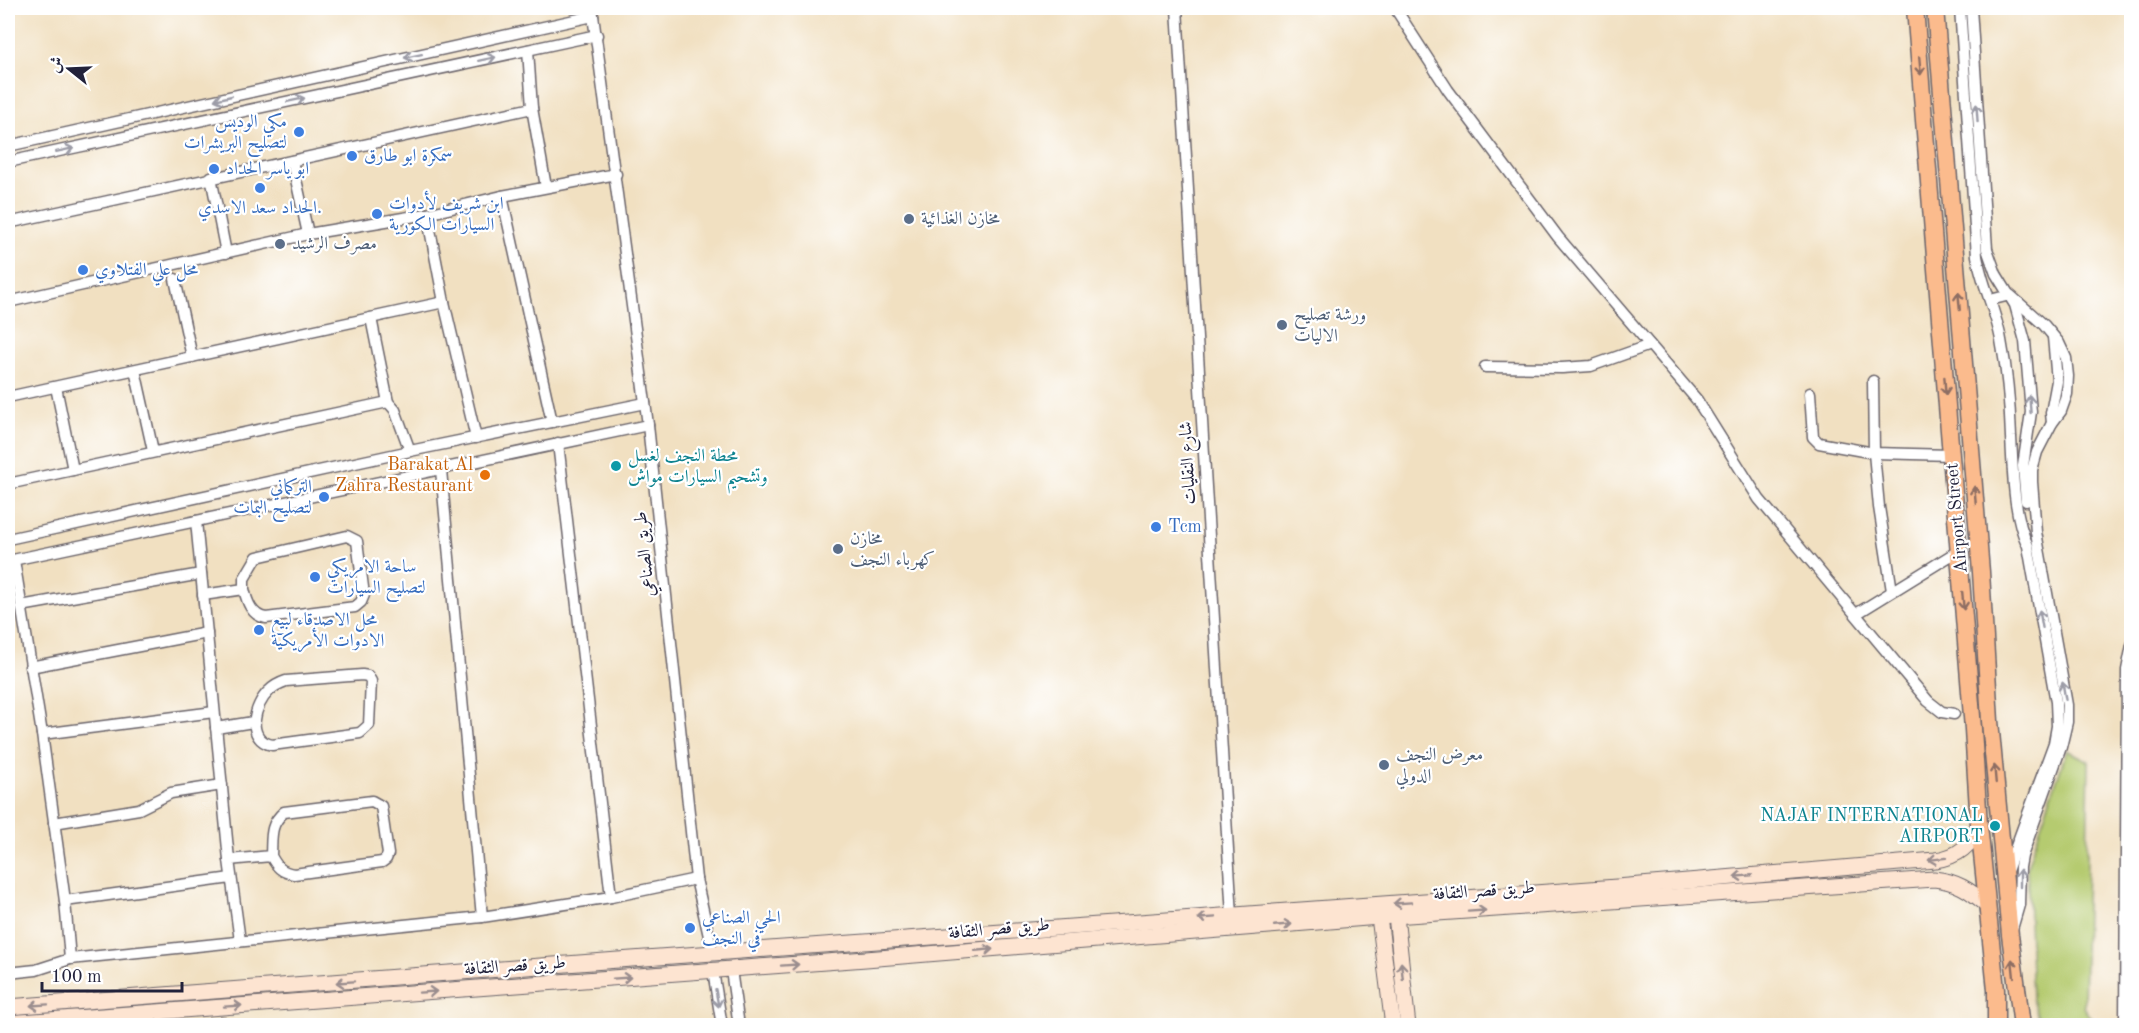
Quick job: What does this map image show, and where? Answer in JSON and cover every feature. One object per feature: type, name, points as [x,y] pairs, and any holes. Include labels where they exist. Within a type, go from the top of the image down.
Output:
[{"type":"main road","name":"Airport Street","points":[[1915,8],[1979,825],[1996,990],[1996,1026]]},
{"type":"main road","name":"Airport Street","points":[[1935,8],[1978,533],[1990,721],[2010,935],[2022,1026]]},
{"type":"main road","points":[[1958,543],[1961,540],[1968,542],[1978,533]]},
{"type":"main road","points":[[1960,576],[1964,569],[1971,566],[1981,572]]},
{"type":"street","name":"شارع النقليات","points":[[1177,8],[1232,916]]},
{"type":"street","points":[[1395,8],[1448,90],[1558,237],[1697,400],[1759,500],[1932,706],[1942,712],[1954,714]]},
{"type":"street","points":[[1960,8],[1977,256],[1982,282],[1990,300],[2001,339],[2012,466],[2022,531],[2028,546],[2056,702],[2054,743],[2005,878]]},
{"type":"street","points":[[1971,8],[1985,238],[1993,268],[2015,305],[2025,341],[2031,412],[2023,470],[2029,529],[2028,546]]},
{"type":"street","points":[[8,146],[387,62],[593,12]]},
{"type":"street","name":"طريق الصناعي","points":[[593,12],[648,424],[696,879],[713,954]]},
{"type":"street","points":[[8,162],[597,35]]},
{"type":"street","points":[[528,50],[531,108],[546,187]]},
{"type":"street","points":[[387,62],[392,79]]},
{"type":"street","points":[[8,222],[212,177],[292,162],[531,108]]},
{"type":"street","points":[[160,112],[163,129]]},
{"type":"street","points":[[292,162],[308,234]]},
{"type":"street","points":[[8,302],[308,234],[427,214],[502,196],[616,174]]},
{"type":"street","points":[[212,177],[226,253]]},
{"type":"street","points":[[502,196],[552,422]]},
{"type":"street","points":[[427,214],[444,302],[476,438]]},
{"type":"street","points":[[175,279],[192,357]]},
{"type":"street","points":[[1990,300],[2010,295]]},
{"type":"street","points":[[2010,295],[2039,320],[2053,337],[2057,381],[2051,413],[2052,423],[2037,452],[2032,470],[2032,482],[2036,532],[2067,705],[2067,722],[2061,747],[2022,856],[2019,904],[2010,935]]},
{"type":"street","points":[[8,398],[444,302]]},
{"type":"street","points":[[371,318],[388,402],[395,410],[410,451]]},
{"type":"street","points":[[1485,367],[1591,366],[1650,345]]},
{"type":"street","points":[[135,370],[153,451]]},
{"type":"street","points":[[1873,381],[1874,453],[1879,507],[1892,591]]},
{"type":"street","points":[[56,387],[73,470]]},
{"type":"street","points":[[1810,393],[1813,437],[1816,442],[1874,453],[1951,455]]},
{"type":"street","points":[[8,484],[388,402]]},
{"type":"street","points":[[8,539],[410,451],[645,403]]},
{"type":"street","points":[[70,959],[65,901],[42,734],[11,560],[648,424]]},
{"type":"street","points":[[2011,441],[2026,442]]},
{"type":"street","points":[[558,443],[611,897]]},
{"type":"street","points":[[441,470],[482,917]]},
{"type":"street","points":[[196,521],[229,860],[240,941]]},
{"type":"street","points":[[347,536],[357,541],[364,595],[356,607],[266,618],[254,613],[246,600],[243,589],[244,579],[257,556],[347,536]]},
{"type":"street","points":[[1856,614],[1958,543]]},
{"type":"street","points":[[21,606],[201,574]]},
{"type":"street","points":[[203,595],[243,589]]},
{"type":"street","points":[[30,667],[207,633]]},
{"type":"street","points":[[2126,1026],[2127,670],[2132,645]]},
{"type":"street","points":[[362,675],[368,676],[371,681],[369,725],[360,733],[272,745],[265,744],[261,740],[253,722],[268,692],[286,681],[362,675]]},
{"type":"street","points":[[42,734],[214,712]]},
{"type":"street","points":[[216,728],[253,722]]},
{"type":"street","points":[[54,823],[139,809],[171,793],[222,785]]},
{"type":"street","points":[[372,801],[381,806],[388,854],[382,862],[294,874],[284,872],[277,867],[271,856],[272,828],[276,819],[284,812],[372,801]]},
{"type":"street","name":"طريق قصر الثقافة","points":[[8,1007],[1617,887],[1945,859],[1963,850],[1970,843],[1979,825]]},
{"type":"street","points":[[229,860],[271,856]]},
{"type":"street","points":[[65,901],[231,878]]},
{"type":"street","points":[[8,973],[36,970],[70,959],[482,917],[611,897],[696,879]]},
{"type":"street","name":"طريق قصر الثقافة","points":[[8,1023],[731,970],[1379,917],[1934,879],[1948,880],[1962,885],[1987,905]]},
{"type":"street","points":[[1395,916],[1408,1026]]},
{"type":"street","points":[[1379,917],[1393,1026]]},
{"type":"street","points":[[863,943],[866,959]]},
{"type":"street","points":[[679,956],[680,973]]},
{"type":"street","points":[[731,970],[739,1026]]},
{"type":"street","points":[[713,971],[722,1026]]},
{"type":"green space","points":[[2067,750],[2089,761],[2084,1007],[2096,1025],[2041,1025],[2032,1000],[2027,866]]},
{"type":"place","name":"مكي الوديس لتصليح البريشرات","points":[[299,132]]},
{"type":"place","name":"سمكرة ابو طارق","points":[[352,156]]},
{"type":"place","name":"ابو ياسر الحداد","points":[[214,169]]},
{"type":"place","name":"الحداد سعد الاسدي.","points":[[260,188]]},
{"type":"place","name":"ابن شريف لأدوات السيارات الكورية","points":[[377,214]]},
{"type":"place","name":"مخازن الغذائية","points":[[909,219]]},
{"type":"place","name":"مصرف الرشيد","points":[[280,244]]},
{"type":"place","name":"محل علي الفتلاوي","points":[[83,270]]},
{"type":"place","name":"ورشة تصليح الاليات","points":[[1282,325]]},
{"type":"place","name":"محطة النجف لغسل وتشحيم السيارات مواش","points":[[616,466]]},
{"type":"place","name":"Barakat Al Zahra Restaurant","points":[[485,475]]},
{"type":"place","name":"التركماني لتصليح البمات","points":[[324,497]]},
{"type":"place","name":"Tcm","points":[[1156,527]]},
{"type":"place","name":"مخازن كهرباء النجف","points":[[838,549]]},
{"type":"place","name":"ساحة الامريكي لتصليح السيارات","points":[[315,577]]},
{"type":"place","name":"محل الاصدقاء لبيع الادوات الأمريكية","points":[[259,630]]},
{"type":"place","name":"معرض النجف الدولي","points":[[1384,765]]},
{"type":"place","name":"NAJAF INTERNATIONAL AIRPORT","points":[[1995,826]]},
{"type":"place","name":"الحي الصناعي في النجف","points":[[690,928]]}]
